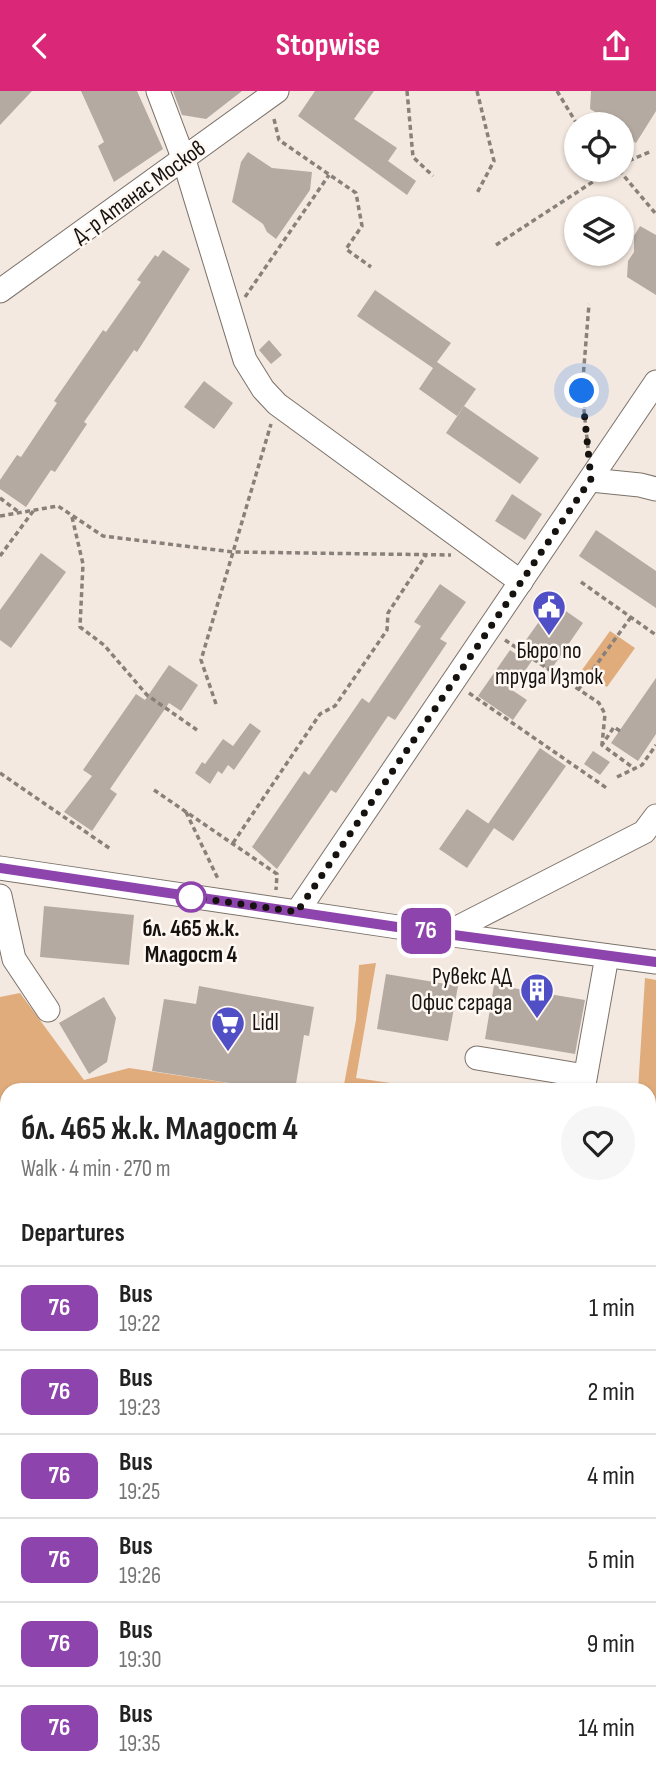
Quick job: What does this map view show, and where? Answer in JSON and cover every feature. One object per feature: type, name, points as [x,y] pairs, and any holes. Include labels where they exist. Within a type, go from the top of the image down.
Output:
[{"type":"street","points":[[158,91],[184,160],[230,319],[245,360],[263,389],[277,404],[521,582]]},
{"type":"street","name":"Д-р Атанас Москов","points":[[0,291],[273,94]]},
{"type":"street","points":[[285,911],[453,682],[656,382]]},
{"type":"street","points":[[591,479],[656,489]]},
{"type":"street","points":[[445,934],[644,832],[656,816]]},
{"type":"street","points":[[0,868],[445,934],[656,962]]},
{"type":"street","points":[[0,896],[14,960],[9,973],[48,1010]]},
{"type":"street","points":[[477,1058],[584,1083],[607,956]]},
{"type":"path","points":[[407,91],[413,157],[433,176]]},
{"type":"path","points":[[477,91],[494,161],[477,193]]},
{"type":"path","points":[[557,91],[570,112]]},
{"type":"path","points":[[273,94],[279,140],[356,193],[362,226],[346,249],[371,267]]},
{"type":"path","points":[[634,159],[652,151]]},
{"type":"path","points":[[230,319],[329,175]]},
{"type":"path","points":[[496,245],[593,182]]},
{"type":"path","points":[[630,182],[656,214]]},
{"type":"path","points":[[589,304],[582,391],[591,479]]},
{"type":"path","points":[[216,704],[201,660],[277,404]]},
{"type":"path","points":[[0,498],[20,513]]},
{"type":"path","points":[[0,516],[58,506],[103,536],[233,552],[484,555]]},
{"type":"path","points":[[0,556],[35,510]]},
{"type":"path","points":[[71,515],[83,563],[80,627],[104,645],[147,695],[197,730]]},
{"type":"path","points":[[233,843],[320,714],[335,706],[387,630],[388,613],[426,554]]},
{"type":"path","points":[[581,582],[656,635]]},
{"type":"path","points":[[578,691],[631,617]]},
{"type":"path","points":[[511,645],[599,703],[605,714],[602,745]]},
{"type":"path","points":[[453,682],[608,789]]},
{"type":"path","points":[[602,745],[614,727],[620,731]]},
{"type":"path","points":[[602,745],[635,769]]},
{"type":"path","points":[[617,777],[642,765],[656,745]]},
{"type":"path","points":[[0,773],[112,850]]},
{"type":"path","points":[[154,790],[278,874],[285,911]]},
{"type":"path","points":[[185,810],[230,903]]},
{"type":"shaded area","points":[[610,631],[635,648],[607,687],[582,670]]},
{"type":"shaded area","points":[[376,963],[356,1078],[390,1083],[344,1083],[356,1020],[359,965]]},
{"type":"shaded area","points":[[645,978],[656,980],[656,1083],[638,1083]]},
{"type":"shaded area","points":[[20,993],[84,1080],[129,1068],[228,1083],[0,1083],[0,997]]},
{"type":"building","points":[[0,91],[32,91],[0,125]]},
{"type":"building","points":[[81,91],[137,91],[163,149],[114,182],[98,146],[104,142]]},
{"type":"building","points":[[173,91],[242,91],[206,119],[182,115]]},
{"type":"building","points":[[315,91],[374,91],[354,119],[397,148],[388,161],[416,181],[407,195],[298,116]]},
{"type":"building","points":[[591,91],[656,91],[656,111],[636,143],[634,112],[595,112],[590,109]]},
{"type":"building","points":[[248,152],[272,168],[312,172],[310,190],[276,239],[267,232],[263,224],[232,202],[241,162]]},
{"type":"building","points":[[640,226],[656,235],[656,295],[627,277],[628,266],[634,266],[634,236]]},
{"type":"building","points":[[163,250],[190,269],[137,352],[134,350],[84,422],[87,424],[55,472],[51,470],[26,507],[0,489],[0,480],[17,455],[21,457],[57,403],[54,401],[103,330],[106,332],[141,282],[137,280],[155,255],[158,257]]},
{"type":"building","points":[[375,290],[451,343],[437,362],[476,389],[457,416],[419,389],[433,368],[357,316]]},
{"type":"building","points":[[269,340],[282,355],[271,364],[259,350]]},
{"type":"building","points":[[204,381],[233,403],[214,429],[184,407]]},
{"type":"building","points":[[464,406],[539,458],[520,484],[446,433]]},
{"type":"building","points":[[512,494],[542,514],[525,540],[495,521]]},
{"type":"building","points":[[596,530],[656,571],[656,608],[579,556]]},
{"type":"building","points":[[41,553],[66,572],[11,648],[0,640],[0,610]]},
{"type":"building","points":[[440,584],[466,602],[440,639],[447,643],[395,720],[388,716],[336,793],[331,790],[277,869],[252,847],[304,771],[309,775],[362,698],[369,703],[421,626],[414,622]]},
{"type":"building","points":[[553,602],[583,623],[550,671],[533,659],[512,690],[527,700],[513,720],[478,696],[510,650],[516,654]]},
{"type":"building","points":[[169,665],[198,685],[181,711],[169,703],[110,789],[117,794],[92,831],[64,812],[92,776],[83,770],[136,694],[145,700]]},
{"type":"building","points":[[656,678],[656,734],[638,761],[611,743]]},
{"type":"building","points":[[250,723],[261,731],[234,770],[228,765],[222,774],[218,771],[210,784],[195,773],[223,739],[233,746]]},
{"type":"building","points":[[540,748],[566,766],[513,841],[494,828],[467,868],[439,849],[467,809],[488,824]]},
{"type":"building","points":[[593,751],[610,762],[600,775],[584,764]]},
{"type":"building","points":[[44,906],[134,915],[129,965],[40,957]]},
{"type":"building","points":[[386,974],[458,986],[448,1041],[377,1029]]},
{"type":"building","name":"Рувекс АД Офис сграда","points":[[494,985],[585,1000],[575,1054],[485,1039]]},
{"type":"building","name":"Lidl","points":[[199,986],[314,1007],[309,1036],[304,1035],[296,1083],[229,1083],[152,1071],[164,999],[196,1004]]},
{"type":"building","points":[[104,997],[116,1018],[107,1062],[89,1074],[59,1023]]},
{"type":"bus line","name":"76","points":[[0,868],[424,931],[656,962]]},
{"type":"place","name":"Бюро по труда Изток","points":[[549,637]]},
{"type":"place","name":"бл. 465 ж.к. Младост 4","points":[[191,897]]},
{"type":"place","name":"Рувекс АД Офис сграда","points":[[537,1020]]},
{"type":"place","name":"Lidl","points":[[228,1053]]},
{"type":"route","points":[[191,897],[297,912],[591,479],[582,391]]}]
